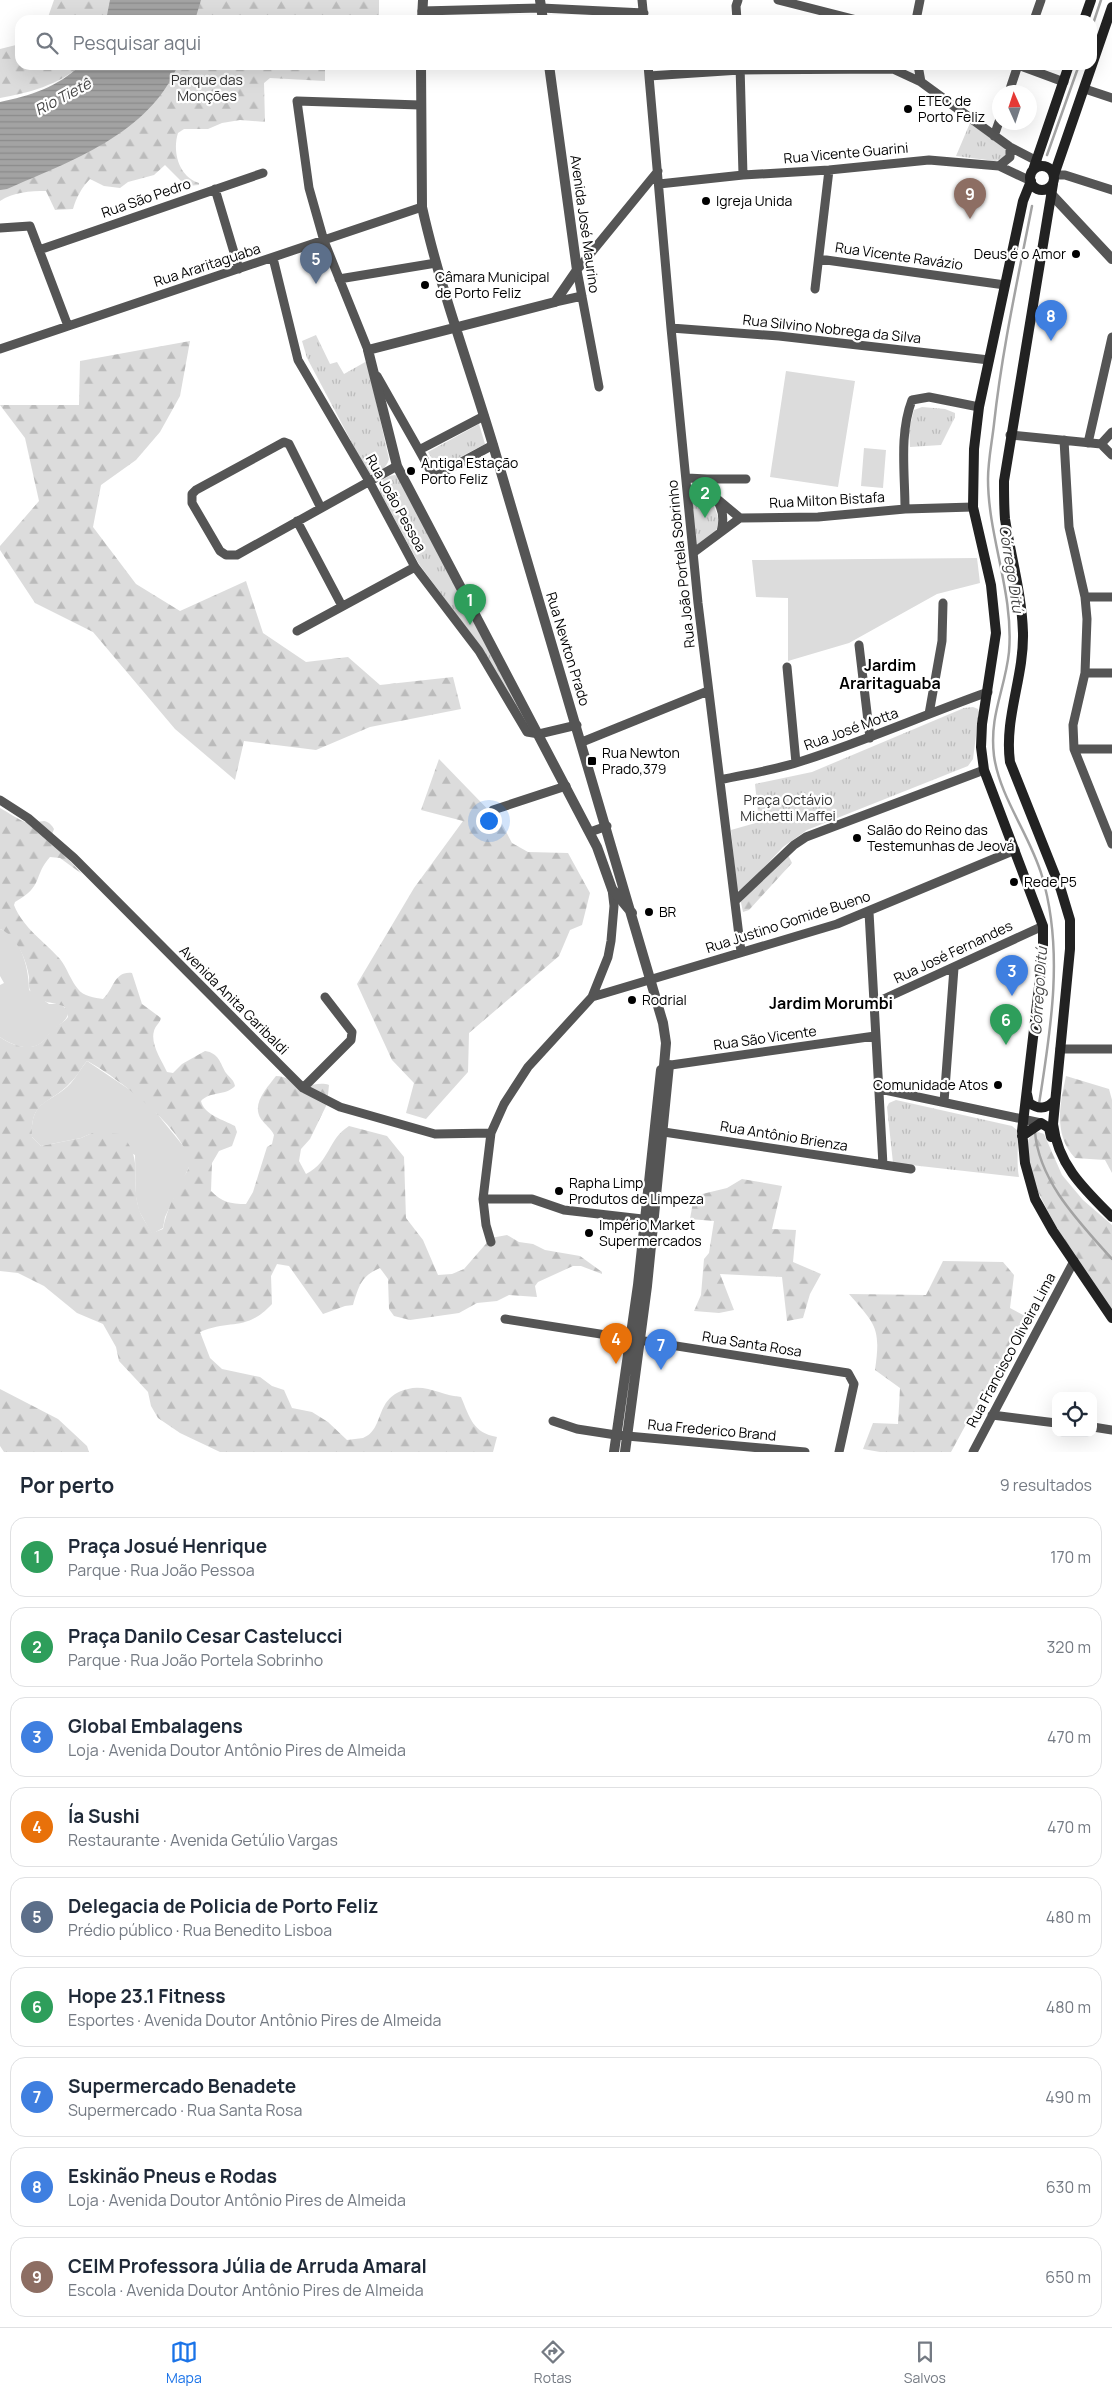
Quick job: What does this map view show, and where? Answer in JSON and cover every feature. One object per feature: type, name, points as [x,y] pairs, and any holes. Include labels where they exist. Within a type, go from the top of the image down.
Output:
[{"type":"main road","points":[[1086,15],[1091,0]]},
{"type":"main road","points":[[1097,52],[1112,6]]},
{"type":"main road","points":[[1068,70],[1023,201],[979,407],[974,449],[973,507],[991,585],[996,633],[982,724],[981,747],[984,770],[1043,926],[1043,953],[1023,1119],[1022,1136],[1025,1163],[1035,1199],[1112,1318]]},
{"type":"main road","points":[[1091,70],[1053,184],[1010,435],[1004,481],[1005,517],[1020,602],[1023,633],[1021,664],[1009,726],[1008,749],[1010,762],[1061,890],[1070,920],[1070,949],[1053,1124],[1055,1140],[1069,1170],[1085,1191],[1112,1217]]},
{"type":"main road","points":[[1035,165],[1038,167],[1046,166],[1053,184]]},
{"type":"main road","points":[[1031,181],[1040,190],[1048,188],[1053,184]]},
{"type":"main road","points":[[1027,1090],[1029,1103],[1035,1108],[1048,1106],[1055,1100]]},
{"type":"main road","points":[[1022,1136],[1041,1122],[1049,1128],[1056,1156],[1064,1168],[1069,1170]]},
{"type":"street","points":[[422,15],[423,0]]},
{"type":"street","points":[[642,0],[644,15]]},
{"type":"street","points":[[736,15],[738,0]]},
{"type":"street","points":[[778,0],[837,15]]},
{"type":"street","points":[[917,15],[920,0]]},
{"type":"street","points":[[1036,15],[1041,0]]},
{"type":"street","points":[[432,15],[541,4],[628,15]]},
{"type":"street","name":"Rua Newton Prado","points":[[421,70],[422,207],[436,263],[577,724],[651,980],[666,1043],[635,1340]]},
{"type":"street","name":"Avenida José Maurino","points":[[550,70],[577,270],[599,387]]},
{"type":"street","name":"Rua João Portela Sobrinho","points":[[648,70],[693,553],[708,691],[741,952]]},
{"type":"street","points":[[649,76],[710,70]]},
{"type":"street","points":[[740,70],[743,174]]},
{"type":"street","points":[[903,70],[1035,165]]},
{"type":"street","points":[[919,70],[921,82]]},
{"type":"street","points":[[1011,85],[1016,70]]},
{"type":"street","points":[[1032,70],[1064,82]]},
{"type":"street","points":[[1085,89],[1112,98]]},
{"type":"street","points":[[420,105],[297,101],[309,188],[324,241],[368,350],[397,466],[590,832],[604,862],[612,890],[614,906],[612,941],[608,957],[592,997],[528,1067],[504,1104],[491,1133],[483,1199],[486,1225],[491,1242]]},
{"type":"street","points":[[994,136],[996,130]]},
{"type":"street","points":[[999,166],[1010,157],[1010,148]]},
{"type":"street","name":"Rua Vicente Guarini","points":[[659,184],[743,174],[829,170],[929,160],[999,166],[1031,181]]},
{"type":"street","points":[[815,289],[829,170]]},
{"type":"street","points":[[555,302],[577,270],[658,171]]},
{"type":"street","name":"Rua São Pedro","points":[[39,250],[263,173]]},
{"type":"street","points":[[1112,190],[1066,175],[1053,184],[1112,259]]},
{"type":"street","points":[[215,189],[239,269]]},
{"type":"street","name":"Rua Araritaguaba","points":[[0,349],[422,207]]},
{"type":"street","points":[[0,228],[30,226],[68,326]]},
{"type":"street","name":"Rua João Pessoa","points":[[273,258],[298,360],[369,481],[415,567],[479,651],[527,732],[539,734]]},
{"type":"street","name":"Rua Vicente Ravázio","points":[[819,259],[1005,285]]},
{"type":"street","points":[[339,279],[436,263]]},
{"type":"street","points":[[368,350],[456,326],[582,296]]},
{"type":"street","name":"Rua Silvino Nobrega da Silva","points":[[671,328],[779,336],[989,360]]},
{"type":"street","points":[[1088,443],[1112,337]]},
{"type":"street","points":[[374,371],[434,477],[493,445]]},
{"type":"street","points":[[905,509],[906,417],[912,400],[918,397],[929,397],[979,407]]},
{"type":"street","points":[[419,450],[484,416]]},
{"type":"street","points":[[1101,444],[1112,432]]},
{"type":"street","points":[[1010,435],[1101,444],[1112,455]]},
{"type":"street","points":[[1064,440],[1069,528],[1085,597],[1085,673],[1073,725],[1074,749],[1108,825],[1112,844]]},
{"type":"street","points":[[321,508],[289,444],[284,442],[204,485],[192,494],[192,502],[220,550],[226,555],[237,555],[397,466]]},
{"type":"street","points":[[687,478],[707,480],[746,479]]},
{"type":"street","points":[[707,480],[722,508],[724,522],[721,532]]},
{"type":"street","points":[[693,553],[740,518],[716,498]]},
{"type":"street","name":"Rua Milton Bistafa","points":[[740,518],[818,517],[905,509],[973,507]]},
{"type":"street","points":[[297,521],[342,606]]},
{"type":"street","points":[[297,631],[415,567]]},
{"type":"street","points":[[1085,597],[1112,597]]},
{"type":"street","points":[[928,714],[942,641],[943,603]]},
{"type":"street","points":[[859,645],[870,738]]},
{"type":"street","points":[[787,666],[796,763]]},
{"type":"street","points":[[1085,673],[1112,673]]},
{"type":"street","points":[[582,742],[708,691]]},
{"type":"street","name":"Rua José Motta","points":[[720,780],[796,763],[870,738],[988,692]]},
{"type":"street","points":[[539,734],[577,724]]},
{"type":"street","points":[[1074,749],[1112,749]]},
{"type":"street","points":[[735,901],[794,845],[806,837],[984,770]]},
{"type":"street","points":[[493,810],[566,786]]},
{"type":"street","name":"Avenida Anita Garibaldi","points":[[0,800],[28,818],[74,858],[303,1088],[340,1107],[435,1134],[491,1133]]},
{"type":"street","points":[[590,832],[607,826]]},
{"type":"street","name":"Rua Justino Gomide Bueno","points":[[592,997],[837,924],[1015,850]]},
{"type":"street","points":[[612,890],[632,913]]},
{"type":"street","points":[[869,912],[883,1165]]},
{"type":"street","name":"Rua José Fernandes","points":[[875,1004],[1043,926]]},
{"type":"street","points":[[944,1102],[954,968]]},
{"type":"street","points":[[303,1088],[351,1040],[352,1032],[325,997]]},
{"type":"street","name":"Rua São Vicente","points":[[665,1067],[876,1036]]},
{"type":"street","points":[[1060,1049],[1112,1049]]},
{"type":"street","points":[[880,1089],[1041,1122]]},
{"type":"street","name":"Rua Antônio Brienza","points":[[658,1132],[911,1170]]},
{"type":"street","points":[[483,1199],[532,1198],[564,1210],[649,1220]]},
{"type":"street","name":"Rua Francisco Oliveira Lima","points":[[972,1452],[1074,1261]]},
{"type":"street","points":[[505,1319],[635,1340]]},
{"type":"street","points":[[614,1452],[635,1340]]},
{"type":"street","points":[[625,1452],[635,1340]]},
{"type":"street","name":"Rua Santa Rosa","points":[[635,1340],[848,1373],[854,1384],[839,1452]]},
{"type":"street","points":[[992,1415],[1052,1422]]},
{"type":"street","name":"Rua Frederico Brand","points":[[552,1420],[577,1429],[616,1435],[805,1452]]},
{"type":"street","points":[[1097,1428],[1112,1430]]},
{"type":"green space","points":[[54,0],[111,0],[107,15],[49,15]]},
{"type":"green space","points":[[191,0],[379,0],[379,15],[186,15]]},
{"type":"green space","points":[[15,45],[15,70],[75,70],[63,78],[43,87],[0,98],[0,49]]},
{"type":"green space","name":"Parque das Monções","points":[[145,70],[325,70],[325,81],[270,78],[264,83],[265,122],[240,120],[222,123],[208,129],[184,129],[178,133],[176,148],[179,163],[186,175],[199,183],[199,185],[186,186],[165,165],[154,175],[128,182],[120,188],[104,186],[90,179],[80,193],[73,209],[55,210],[46,191],[16,194],[0,201],[0,166]]},
{"type":"green space","points":[[970,123],[1005,149],[1008,155],[995,161],[956,156]]},
{"type":"green space","points":[[316,335],[330,364],[337,362],[344,374],[367,361],[389,459],[385,467],[375,474],[368,473],[307,358],[302,341]]},
{"type":"green space","points":[[190,341],[180,396],[160,432],[136,460],[101,485],[93,527],[136,584],[180,611],[246,581],[263,633],[306,662],[348,657],[380,685],[453,677],[461,709],[370,727],[316,750],[244,741],[235,780],[175,729],[93,632],[35,603],[0,550],[0,546],[39,501],[25,438],[0,405],[79,405],[80,361]]},
{"type":"green space","points":[[786,371],[855,381],[838,487],[770,477]]},
{"type":"green space","points":[[922,407],[945,409],[955,413],[955,417],[941,445],[910,447],[909,430],[914,410]]},
{"type":"green space","points":[[479,424],[485,444],[438,469],[428,452]]},
{"type":"green space","points":[[864,448],[886,450],[883,488],[861,486]]},
{"type":"green space","points":[[395,475],[398,477],[529,728],[482,649],[419,564],[380,492],[381,482]]},
{"type":"green space","points":[[699,490],[712,503],[718,521],[718,527],[712,536],[700,545],[695,544],[691,491]]},
{"type":"green space","points":[[977,558],[980,583],[937,594],[849,643],[788,661],[788,598],[756,597],[752,560]]},
{"type":"green space","name":"Praça Octávio Michetti Maffei","points":[[973,707],[978,709],[979,712],[973,759],[968,766],[807,830],[783,847],[746,887],[741,891],[737,890],[731,830],[759,822],[755,784],[812,772],[964,708]]},
{"type":"green space","points":[[439,759],[502,824],[512,843],[528,852],[568,853],[590,893],[582,925],[570,930],[559,956],[469,1033],[468,1072],[426,1119],[406,1113],[414,1083],[392,1060],[357,984],[414,888],[463,821],[421,810]]},
{"type":"green space","points":[[0,808],[25,822],[48,822],[54,829],[51,837],[53,843],[82,874],[60,858],[50,857],[41,870],[34,886],[14,905],[28,927],[60,959],[78,989],[86,995],[103,999],[121,975],[132,973],[142,1004],[161,1018],[153,1036],[157,1052],[167,1072],[173,1073],[182,1064],[205,1051],[216,1056],[234,1082],[235,1086],[231,1089],[209,1096],[201,1101],[206,1110],[235,1126],[237,1132],[232,1146],[219,1151],[212,1163],[211,1191],[219,1198],[231,1203],[246,1204],[253,1192],[267,1147],[272,1144],[274,1135],[258,1113],[259,1102],[261,1096],[276,1076],[304,1085],[326,1084],[329,1085],[327,1104],[310,1139],[301,1149],[299,1161],[306,1174],[320,1163],[337,1138],[349,1126],[387,1136],[404,1157],[406,1218],[423,1240],[438,1275],[452,1274],[464,1269],[491,1238],[507,1235],[519,1242],[533,1244],[545,1250],[580,1256],[602,1272],[602,1274],[581,1266],[573,1266],[538,1282],[535,1286],[537,1297],[509,1295],[497,1301],[477,1303],[459,1313],[410,1320],[394,1316],[389,1309],[388,1279],[380,1268],[369,1274],[362,1282],[353,1305],[323,1314],[289,1266],[277,1264],[271,1276],[272,1304],[263,1313],[246,1322],[211,1328],[200,1332],[210,1358],[222,1369],[260,1377],[272,1386],[284,1390],[292,1408],[312,1412],[328,1422],[347,1440],[363,1438],[370,1434],[375,1428],[384,1406],[397,1393],[408,1389],[421,1388],[461,1397],[470,1418],[477,1428],[497,1437],[493,1452],[220,1452],[180,1433],[158,1418],[151,1406],[148,1392],[119,1361],[116,1347],[103,1324],[77,1313],[44,1286],[18,1273],[0,1271],[0,1037],[15,1045],[33,1047],[43,1041],[52,1030],[68,1017],[65,1007],[43,1001],[31,992],[28,971],[20,949],[6,932],[0,929]],"holes":[[[87,1061],[131,1091],[164,1121],[178,1137],[186,1152],[188,1169],[171,1203],[163,1229],[152,1233],[139,1209],[135,1160],[128,1143],[120,1134],[92,1133],[81,1138],[41,1146],[32,1137],[32,1125],[38,1109],[63,1090]]]},
{"type":"green space","points":[[788,855],[792,863],[749,910],[743,912],[740,898]]},
{"type":"green space","points":[[0,929],[14,939],[23,955],[28,973],[29,990],[49,1004],[60,1004],[68,1010],[64,1021],[36,1046],[20,1046],[9,1043],[0,1037],[0,985],[4,983],[0,976]]},
{"type":"green space","points":[[87,1061],[142,1098],[189,1153],[189,1167],[165,1217],[163,1228],[152,1234],[139,1211],[136,1197],[135,1155],[92,1133],[81,1138],[41,1146],[32,1137],[32,1124],[38,1109],[71,1083]]},
{"type":"green space","points":[[1066,1076],[1109,1089],[1112,1100],[1112,1173],[1105,1160],[1075,1158],[1063,1139],[1060,1108]]},
{"type":"green space","points":[[896,1100],[1012,1126],[1017,1130],[1019,1177],[893,1163],[887,1107],[889,1103]]},
{"type":"green space","points":[[1038,1132],[1044,1134],[1062,1175],[1083,1200],[1112,1225],[1112,1312],[1070,1249],[1037,1189],[1028,1163],[1027,1143]]},
{"type":"green space","points":[[742,1179],[782,1186],[772,1229],[796,1230],[793,1262],[821,1274],[810,1294],[803,1318],[787,1321],[782,1277],[720,1274],[734,1310],[719,1313],[694,1311],[701,1295],[704,1259],[709,1253],[714,1221],[690,1219],[694,1196],[727,1188]]},
{"type":"green space","points":[[943,1261],[1003,1262],[1014,1275],[1010,1308],[1025,1316],[951,1452],[880,1452],[863,1449],[873,1423],[898,1424],[900,1388],[875,1370],[877,1336],[871,1321],[849,1294],[926,1295]]},
{"type":"green space","points":[[0,1389],[58,1419],[87,1446],[89,1452],[4,1452],[0,1446]]},
{"type":"water","points":[[110,0],[201,0],[196,15],[107,15]]},
{"type":"water","name":"Rio Tietê","points":[[75,70],[175,70],[165,89],[148,110],[128,127],[82,156],[7,189],[0,190],[0,102],[43,90]]},
{"type":"waterway","name":"Córrego Ditú","points":[[1096,15],[1101,0]]},
{"type":"waterway","name":"Córrego Ditú","points":[[1047,155],[1077,70]]},
{"type":"waterway","name":"Córrego Ditú","points":[[1032,206],[1001,369],[988,479],[992,522],[1005,587],[1010,630],[1007,666],[995,715],[994,756],[1002,787],[1037,861],[1042,876],[1049,904],[1052,932],[1054,961],[1051,1018],[1039,1104]]},
{"type":"waterway","name":"Córrego Ditú","points":[[1035,1132],[1044,1168],[1053,1185],[1063,1201],[1112,1259]]},
{"type":"place","name":"ETEC de Porto Feliz","points":[[908,109]]},
{"type":"place","name":"Igreja Unida","points":[[706,201]]},
{"type":"place","name":"CEIM Professora Júlia de Arruda Amaral","points":[[970,219]]},
{"type":"place","name":"Deus é o Amor","points":[[1076,254]]},
{"type":"place","name":"Delegacia de Policia de Porto Feliz","points":[[316,284]]},
{"type":"place","name":"Câmara Municipal de Porto Feliz","points":[[425,285]]},
{"type":"place","name":"Eskinão Pneus e Rodas","points":[[1051,341]]},
{"type":"place","name":"Antiga Estação Porto Feliz","points":[[411,471]]},
{"type":"place","name":"Praça Danilo Cesar Castelucci","points":[[705,518]]},
{"type":"place","name":"Praça Josué Henrique","points":[[470,625]]},
{"type":"place","name":"Rua Newton Prado,379","points":[[592,761]]},
{"type":"place","name":"Salão do Reino das Testemunhas de Jeová","points":[[857,838]]},
{"type":"place","name":"Rede P5","points":[[1014,882]]},
{"type":"place","name":"BR","points":[[649,912]]},
{"type":"place","name":"Global Embalagens","points":[[1012,996]]},
{"type":"place","name":"Rodrial","points":[[632,1000]]},
{"type":"place","name":"Hope 23.1 Fitness","points":[[1006,1045]]},
{"type":"place","name":"Comunidade Atos","points":[[998,1085]]},
{"type":"place","name":"Rapha Limp Produtos de Limpeza","points":[[559,1191]]},
{"type":"place","name":"Império Market Supermercados","points":[[589,1233]]},
{"type":"place","name":"Ía Sushi","points":[[616,1364]]},
{"type":"place","name":"Supermercado Benadete","points":[[661,1370]]},
{"type":"district","name":"Jardim Araritaguaba","points":[[890,674]]},
{"type":"district","name":"Jardim Morumbi","points":[[831,1003]]}]
